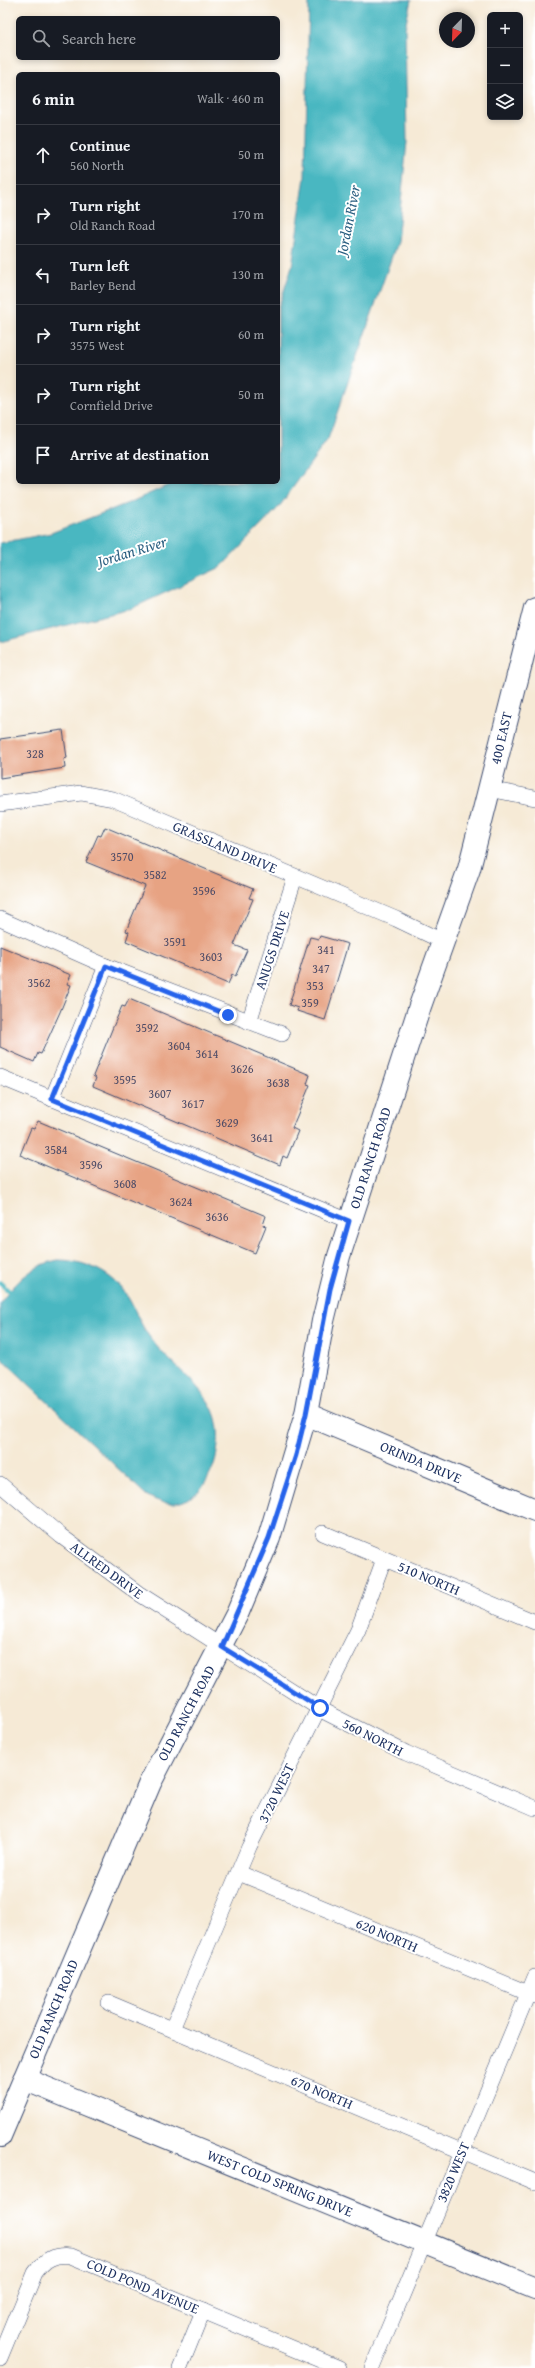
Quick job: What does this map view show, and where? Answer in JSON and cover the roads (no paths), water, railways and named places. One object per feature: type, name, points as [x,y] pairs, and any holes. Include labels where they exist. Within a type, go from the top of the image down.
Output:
[{"type":"street","name":"400 EAST","points":[[469,869],[519,664],[535,608]]},
{"type":"street","points":[[489,789],[535,798]]},
{"type":"street","name":"GRASSLAND DRIVE","points":[[0,804],[81,793],[113,799],[396,919],[442,941]]},
{"type":"street","name":"OLD RANCH ROAD","points":[[0,2136],[150,1783],[172,1737],[222,1647],[269,1538],[306,1414],[329,1295],[349,1221],[442,941],[469,869]]},
{"type":"street","name":"ANUGS DRIVE","points":[[250,1022],[295,877]]},
{"type":"street","points":[[0,919],[106,966],[282,1034]]},
{"type":"street","points":[[52,1099],[106,966]]},
{"type":"street","points":[[0,1077],[349,1221]]},
{"type":"street","name":"ORINDA DRIVE","points":[[306,1414],[535,1510]]},
{"type":"street","name":"ALLRED DRIVE","points":[[0,1484],[99,1566],[222,1647]]},
{"type":"street","name":"510 NORTH","points":[[323,1533],[535,1622]]},
{"type":"street","name":"3720 WEST","points":[[172,2029],[274,1795],[320,1708],[358,1630],[384,1559]]},
{"type":"street","name":"560 NORTH","points":[[222,1647],[320,1708],[406,1753],[535,1808]]},
{"type":"street","name":"620 NORTH","points":[[239,1873],[532,1995]]},
{"type":"street","name":"3820 WEST","points":[[372,2368],[462,2151],[532,1995],[535,1977]]},
{"type":"street","name":"670 NORTH","points":[[109,2003],[535,2182]]},
{"type":"street","name":"WEST COLD SPRING DRIVE","points":[[24,2079],[535,2288]]},
{"type":"street","name":"COLD POND AVENUE","points":[[2,2349],[41,2264],[52,2256],[60,2254],[71,2256],[339,2368]]},
{"type":"street","points":[[180,2368],[203,2312]]},
{"type":"water","name":"Jordan River","points":[[309,0],[411,0],[405,28],[407,142],[397,242],[328,439],[279,507],[221,567],[130,609],[0,642],[0,543],[51,533],[131,502],[171,484],[280,484],[280,303],[292,266],[305,177]]},
{"type":"water","points":[[58,1260],[82,1263],[97,1269],[116,1282],[127,1295],[151,1339],[204,1395],[210,1405],[215,1415],[218,1432],[217,1450],[213,1467],[205,1483],[194,1495],[181,1502],[164,1502],[146,1495],[0,1357],[0,1303],[12,1288],[32,1270],[49,1262]]},
{"type":"waterway","points":[[0,1283],[10,1292]]}]
